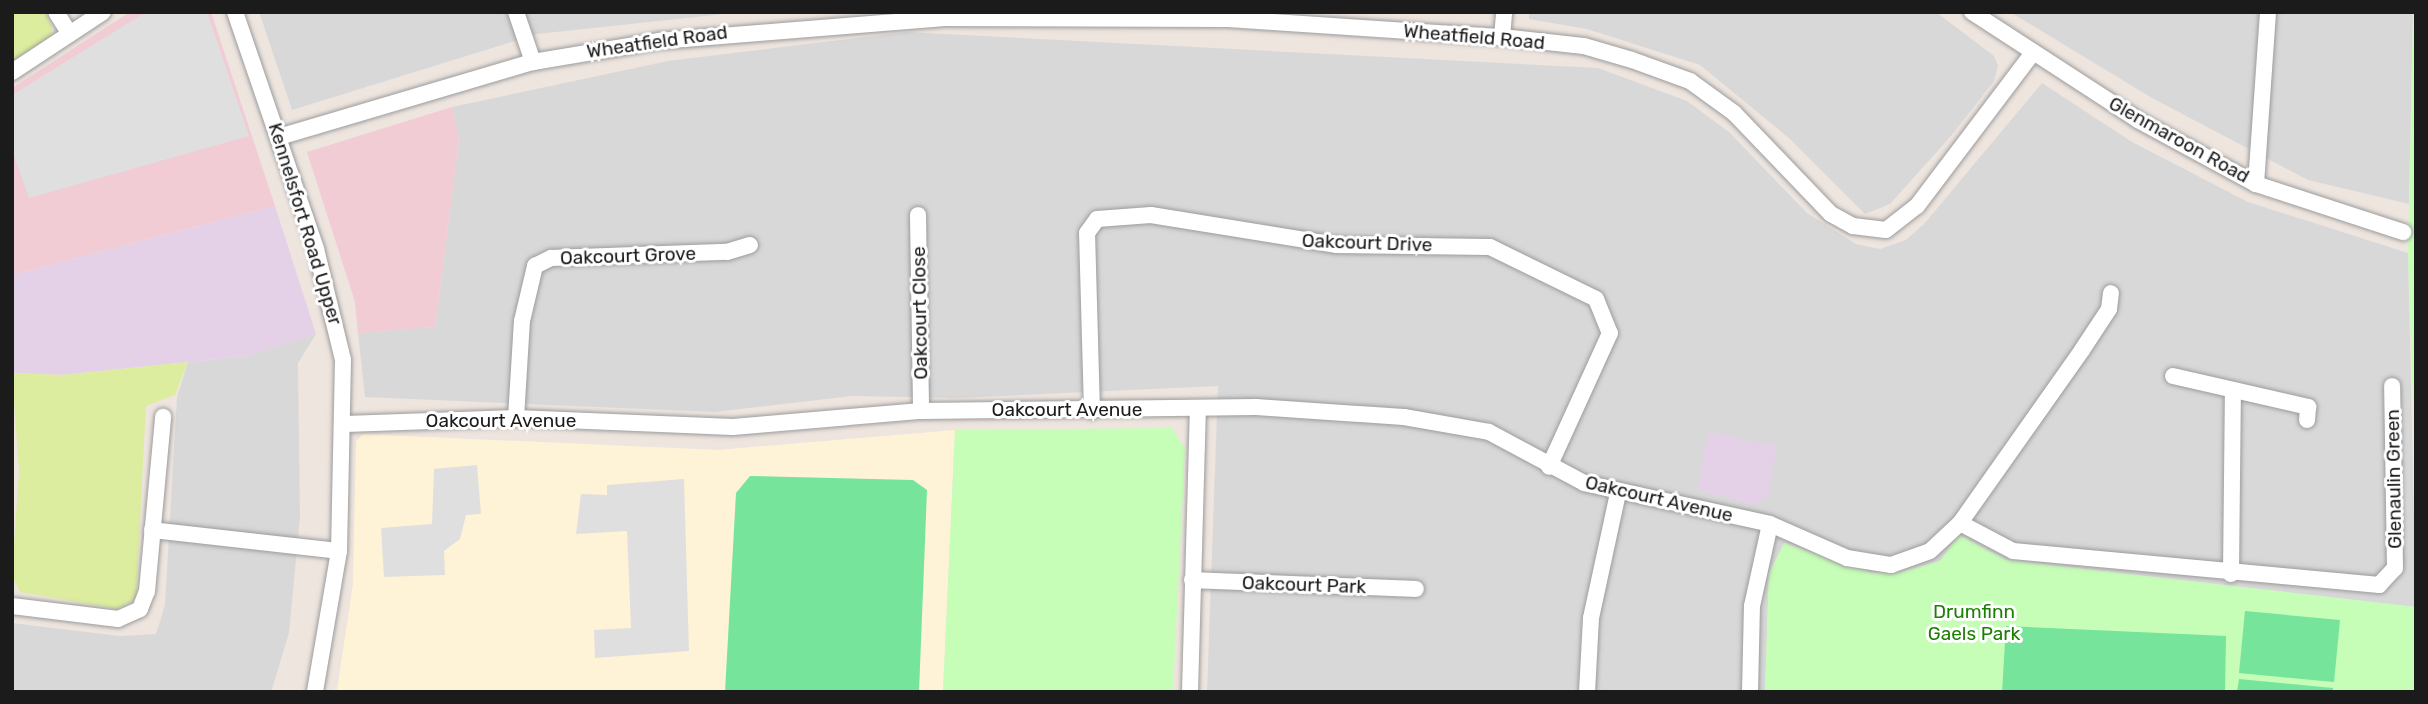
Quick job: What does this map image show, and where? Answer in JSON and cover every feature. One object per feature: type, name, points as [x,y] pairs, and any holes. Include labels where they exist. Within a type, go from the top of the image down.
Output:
[{"type":"street","points":[[56,12],[70,34]]},
{"type":"street","points":[[12,72],[103,12]]},
{"type":"street","name":"Kennelsfort Road Upper","points":[[235,12],[279,136],[336,322],[345,424],[339,551],[315,692]]},
{"type":"street","points":[[516,12],[533,62]]},
{"type":"street","points":[[1502,37],[1504,12]]},
{"type":"street","name":"Glenmaroon Road","points":[[1972,12],[2032,54],[2256,184],[2403,232]]},
{"type":"street","points":[[2256,184],[2268,12]]},
{"type":"street","name":"Wheatfield Road","points":[[279,136],[533,62],[781,19],[1135,17],[1502,37],[1584,47],[1690,81],[1734,113],[1831,214],[1870,229],[1886,230],[1917,206],[2032,54]]},
{"type":"street","name":"Oakcourt Close","points":[[918,215],[921,411]]},
{"type":"street","name":"Oakcourt Drive","points":[[1092,411],[1087,233],[1097,219],[1151,215],[1336,245],[1490,247],[1596,299],[1610,332],[1549,467]]},
{"type":"street","name":"Oakcourt Grove","points":[[516,418],[522,321],[535,265],[551,258],[727,252],[750,244]]},
{"type":"street","points":[[1750,692],[1752,606],[1770,524],[1847,558],[1891,565],[1930,551],[1959,523],[2082,350],[2109,309],[2110,293]]},
{"type":"street","points":[[2173,376],[2308,407],[2306,421]]},
{"type":"street","name":"Glenaulin Green","points":[[1959,523],[2013,551],[2231,574],[2379,585],[2388,580],[2396,538],[2392,386]]},
{"type":"street","points":[[2231,574],[2233,391]]},
{"type":"street","points":[[1190,692],[1198,408]]},
{"type":"street","name":"Oakcourt Avenue","points":[[345,424],[516,418],[733,427],[921,411],[1198,408],[1458,422],[1549,467],[1618,493],[1770,524]]},
{"type":"street","points":[[12,606],[118,619],[134,615],[147,591],[163,417]]},
{"type":"street","points":[[1587,692],[1591,618],[1618,493]]},
{"type":"street","points":[[152,530],[339,551]]},
{"type":"street","name":"Oakcourt Park","points":[[1192,580],[1416,589]]},
{"type":"shaded area","points":[[130,12],[211,12],[275,206],[12,275],[12,88]]},
{"type":"shaded area","points":[[146,12],[207,12],[249,136],[29,198],[12,150],[12,95]]},
{"type":"shaded area","points":[[259,12],[743,12],[537,34],[292,110]]},
{"type":"shaded area","points":[[1529,12],[1936,12],[1994,56],[1998,66],[1994,81],[1951,136],[1890,204],[1865,214],[1790,139],[1700,65],[1587,29],[1529,19]]},
{"type":"shaded area","points":[[2010,12],[2413,12],[2409,204],[2308,180],[2152,98]]},
{"type":"shaded area","points":[[906,32],[1598,68],[1687,101],[1729,132],[1807,213],[1856,244],[1880,249],[1906,240],[1924,224],[2042,83],[2132,142],[2248,202],[2408,253],[2416,607],[2005,560],[1959,536],[1940,561],[1901,572],[1871,573],[1785,543],[1769,573],[1765,692],[1207,692],[1218,386],[958,398],[852,396],[715,412],[365,397],[358,333],[435,327],[459,140],[452,107],[668,61]]},
{"type":"shaded area","points":[[452,107],[459,140],[435,327],[358,333],[355,302],[307,152]]},
{"type":"shaded area","points":[[275,206],[316,334],[247,356],[62,375],[12,373],[12,275]]},
{"type":"shaded area","points":[[316,334],[298,363],[300,517],[289,633],[271,692],[12,692],[12,623],[120,636],[156,634],[165,605],[177,397],[188,362],[247,356]]},
{"type":"shaded area","points":[[955,430],[943,692],[337,690],[353,584],[356,441],[363,434],[717,450]]},
{"type":"shaded area","points":[[1709,432],[1777,446],[1767,497],[1755,505],[1697,490]]},
{"type":"shaded area","points":[[477,465],[481,514],[466,515],[460,539],[444,551],[445,575],[384,577],[381,528],[432,524],[434,469]]},
{"type":"shaded area","points":[[684,479],[689,651],[595,658],[594,630],[631,628],[627,531],[576,534],[581,494],[607,495],[607,485]]},
{"type":"green space","points":[[12,12],[45,12],[52,26],[50,43],[12,67]]},
{"type":"green space","points":[[2413,12],[2416,12],[2416,495],[2408,253]]},
{"type":"green space","points":[[188,362],[175,395],[146,406],[136,599],[117,609],[20,592],[12,576],[19,471],[12,373],[62,375]]},
{"type":"green space","points":[[1172,428],[1185,449],[1173,692],[943,692],[955,430]]},
{"type":"green space","points":[[750,476],[913,480],[927,490],[919,692],[725,692],[736,493]]},
{"type":"green space","name":"Drumfinn Gaels Park","points":[[1959,535],[2006,560],[2416,607],[2416,692],[1765,692],[1769,573],[1784,543],[1871,573],[1901,572],[1940,561]]},
{"type":"green space","points":[[2245,611],[2340,620],[2334,682],[2239,673]]},
{"type":"green space","points":[[2006,626],[2226,636],[2225,692],[2002,692]]},
{"type":"green space","points":[[2239,679],[2333,688],[2333,692],[2237,692]]}]
